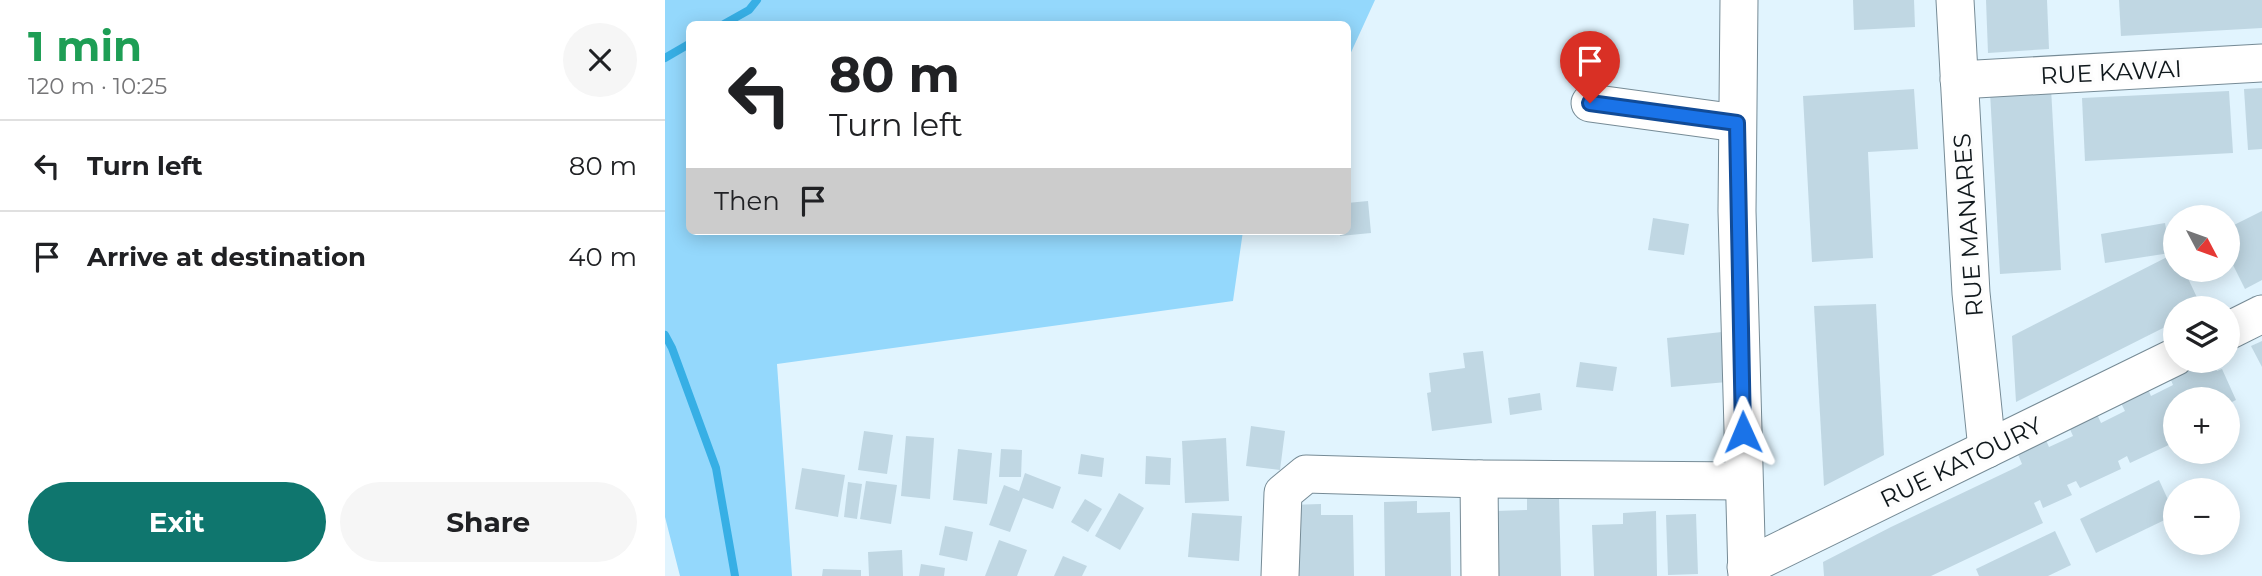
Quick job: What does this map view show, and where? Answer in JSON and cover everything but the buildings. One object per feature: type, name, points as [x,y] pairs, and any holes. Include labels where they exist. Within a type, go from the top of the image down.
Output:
[{"type":"street","points":[[1739,0],[1737,123],[1746,571]]},
{"type":"street","name":"RUE MANARES","points":[[1955,0],[1971,293],[1986,449]]},
{"type":"street","name":"RUE KAWAI","points":[[1959,80],[2262,63]]},
{"type":"street","points":[[1590,103],[1737,123]]},
{"type":"street","points":[[2240,325],[2262,314]]},
{"type":"street","name":"RUE KATOURY","points":[[1746,571],[2163,362]]},
{"type":"street","points":[[1280,576],[1283,493],[1306,474],[1479,479],[1743,481]]},
{"type":"street","points":[[1479,479],[1480,576]]},
{"type":"shaded area","points":[[665,0],[1375,0],[1351,52],[1351,21],[686,21],[686,235],[1242,235],[1233,301],[777,364],[792,576],[680,576],[665,517]]},
{"type":"waterway","points":[[729,21],[749,10],[757,0]]},
{"type":"waterway","points":[[665,58],[686,46]]},
{"type":"waterway","points":[[665,335],[716,468],[735,576]]},
{"type":"route","points":[[1590,103],[1737,123],[1743,432]]}]
